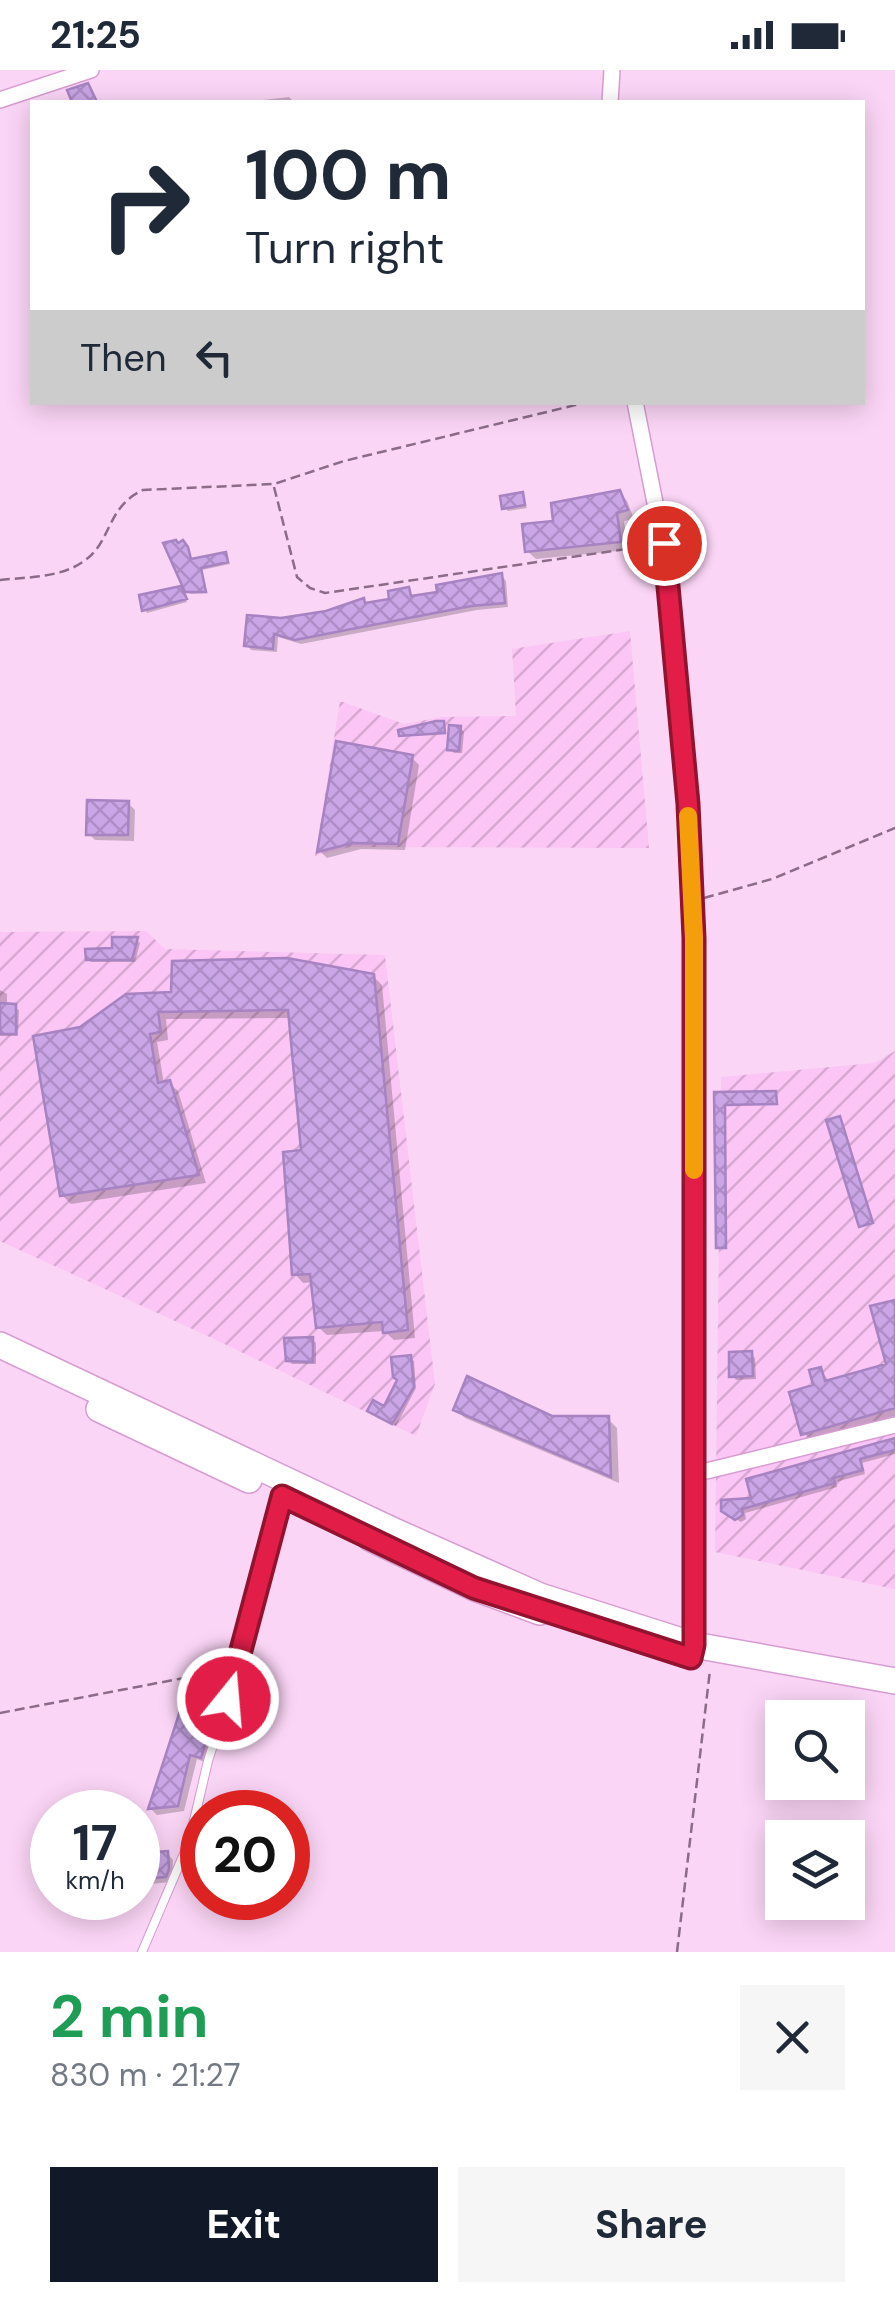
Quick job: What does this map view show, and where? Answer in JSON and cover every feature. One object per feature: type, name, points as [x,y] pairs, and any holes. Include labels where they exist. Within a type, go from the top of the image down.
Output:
[{"type":"highway","points":[[0,1344],[540,1596],[699,1655]]},
{"type":"highway","points":[[0,1362],[474,1588],[699,1655],[891,1682]]},
{"type":"street","points":[[0,100],[91,70]]},
{"type":"street","points":[[610,100],[612,70]]},
{"type":"street","points":[[637,405],[664,543],[688,804],[695,1104],[694,1474],[699,1655]]},
{"type":"street","points":[[694,1474],[895,1425]]},
{"type":"lane","points":[[142,1952],[189,1842],[282,1496]]},
{"type":"path","points":[[0,580],[60,573],[84,561],[98,546],[118,508],[142,490],[274,484],[344,462],[576,405]]},
{"type":"path","points":[[274,484],[297,577],[310,588],[325,593],[664,543]]},
{"type":"path","points":[[691,902],[772,879],[895,828]]},
{"type":"path","points":[[677,1952],[699,1655]]},
{"type":"path","points":[[0,1714],[238,1668]]},
{"type":"shaded area","points":[[630,631],[649,848],[350,847],[315,856],[340,701],[404,724],[442,717],[516,716],[512,649]]},
{"type":"shaded area","points":[[146,931],[165,949],[385,955],[435,1384],[416,1436],[0,1241],[0,932]]},
{"type":"shaded area","points":[[895,1051],[895,1589],[715,1552],[721,1077],[874,1063]]},
{"type":"building","points":[[88,83],[96,100],[71,100],[67,90]]},
{"type":"building","points":[[620,490],[628,510],[617,513],[621,542],[525,552],[522,524],[553,521],[551,503]]},
{"type":"building","points":[[523,492],[525,505],[502,509],[500,496]]},
{"type":"building","points":[[183,540],[191,559],[226,552],[228,562],[201,568],[206,592],[185,592],[163,543]]},
{"type":"building","points":[[502,573],[505,603],[295,640],[274,634],[273,649],[244,646],[247,615],[281,618],[326,611],[364,598],[365,603],[389,599],[388,591],[409,587],[411,596],[437,592],[436,585]]},
{"type":"building","points":[[181,586],[187,599],[142,611],[139,595]]},
{"type":"building","points":[[444,721],[445,733],[399,736],[398,730]]},
{"type":"building","points":[[449,725],[461,726],[459,751],[447,750]]},
{"type":"building","points":[[336,741],[413,755],[398,844],[353,843],[317,852]]},
{"type":"building","points":[[87,800],[129,801],[128,835],[86,835]]},
{"type":"building","points":[[112,937],[138,937],[132,960],[86,960],[85,949],[112,948]]},
{"type":"building","points":[[287,958],[374,974],[408,1330],[383,1333],[382,1322],[316,1328],[310,1274],[292,1275],[283,1152],[301,1150],[288,1010],[158,1012],[161,1032],[150,1034],[158,1083],[170,1080],[199,1175],[60,1196],[33,1036],[80,1027],[126,994],[171,992],[172,961]]},
{"type":"building","points":[[0,1003],[16,1004],[16,1034],[0,1034]]},
{"type":"building","points":[[776,1091],[777,1104],[725,1105],[726,1248],[716,1248],[714,1092]]},
{"type":"building","points":[[840,1116],[873,1223],[859,1227],[826,1120]]},
{"type":"building","points":[[895,1300],[895,1408],[801,1435],[789,1392],[813,1385],[809,1370],[821,1367],[825,1381],[886,1364],[870,1306]]},
{"type":"building","points":[[313,1337],[313,1362],[286,1361],[284,1338]]},
{"type":"building","points":[[752,1351],[753,1376],[729,1377],[729,1352]]},
{"type":"building","points":[[411,1355],[414,1387],[392,1424],[367,1411],[373,1400],[384,1406],[397,1380],[393,1377],[391,1357]]},
{"type":"building","points":[[467,1376],[552,1416],[609,1416],[611,1477],[453,1410]]},
{"type":"building","points":[[895,1438],[895,1450],[860,1459],[863,1470],[833,1478],[835,1483],[742,1509],[743,1515],[735,1520],[721,1511],[721,1500],[751,1498],[746,1479]]},
{"type":"building","points":[[180,1711],[212,1723],[201,1758],[190,1755],[178,1806],[160,1808],[160,1790],[154,1790]]},
{"type":"building","points":[[168,1851],[166,1877],[160,1877],[160,1852]]},
{"type":"slow traffic","points":[[688,816],[694,938],[694,1170]]},
{"type":"route","points":[[228,1699],[282,1496],[474,1588],[691,1658],[694,938],[688,804],[664,543]]}]
